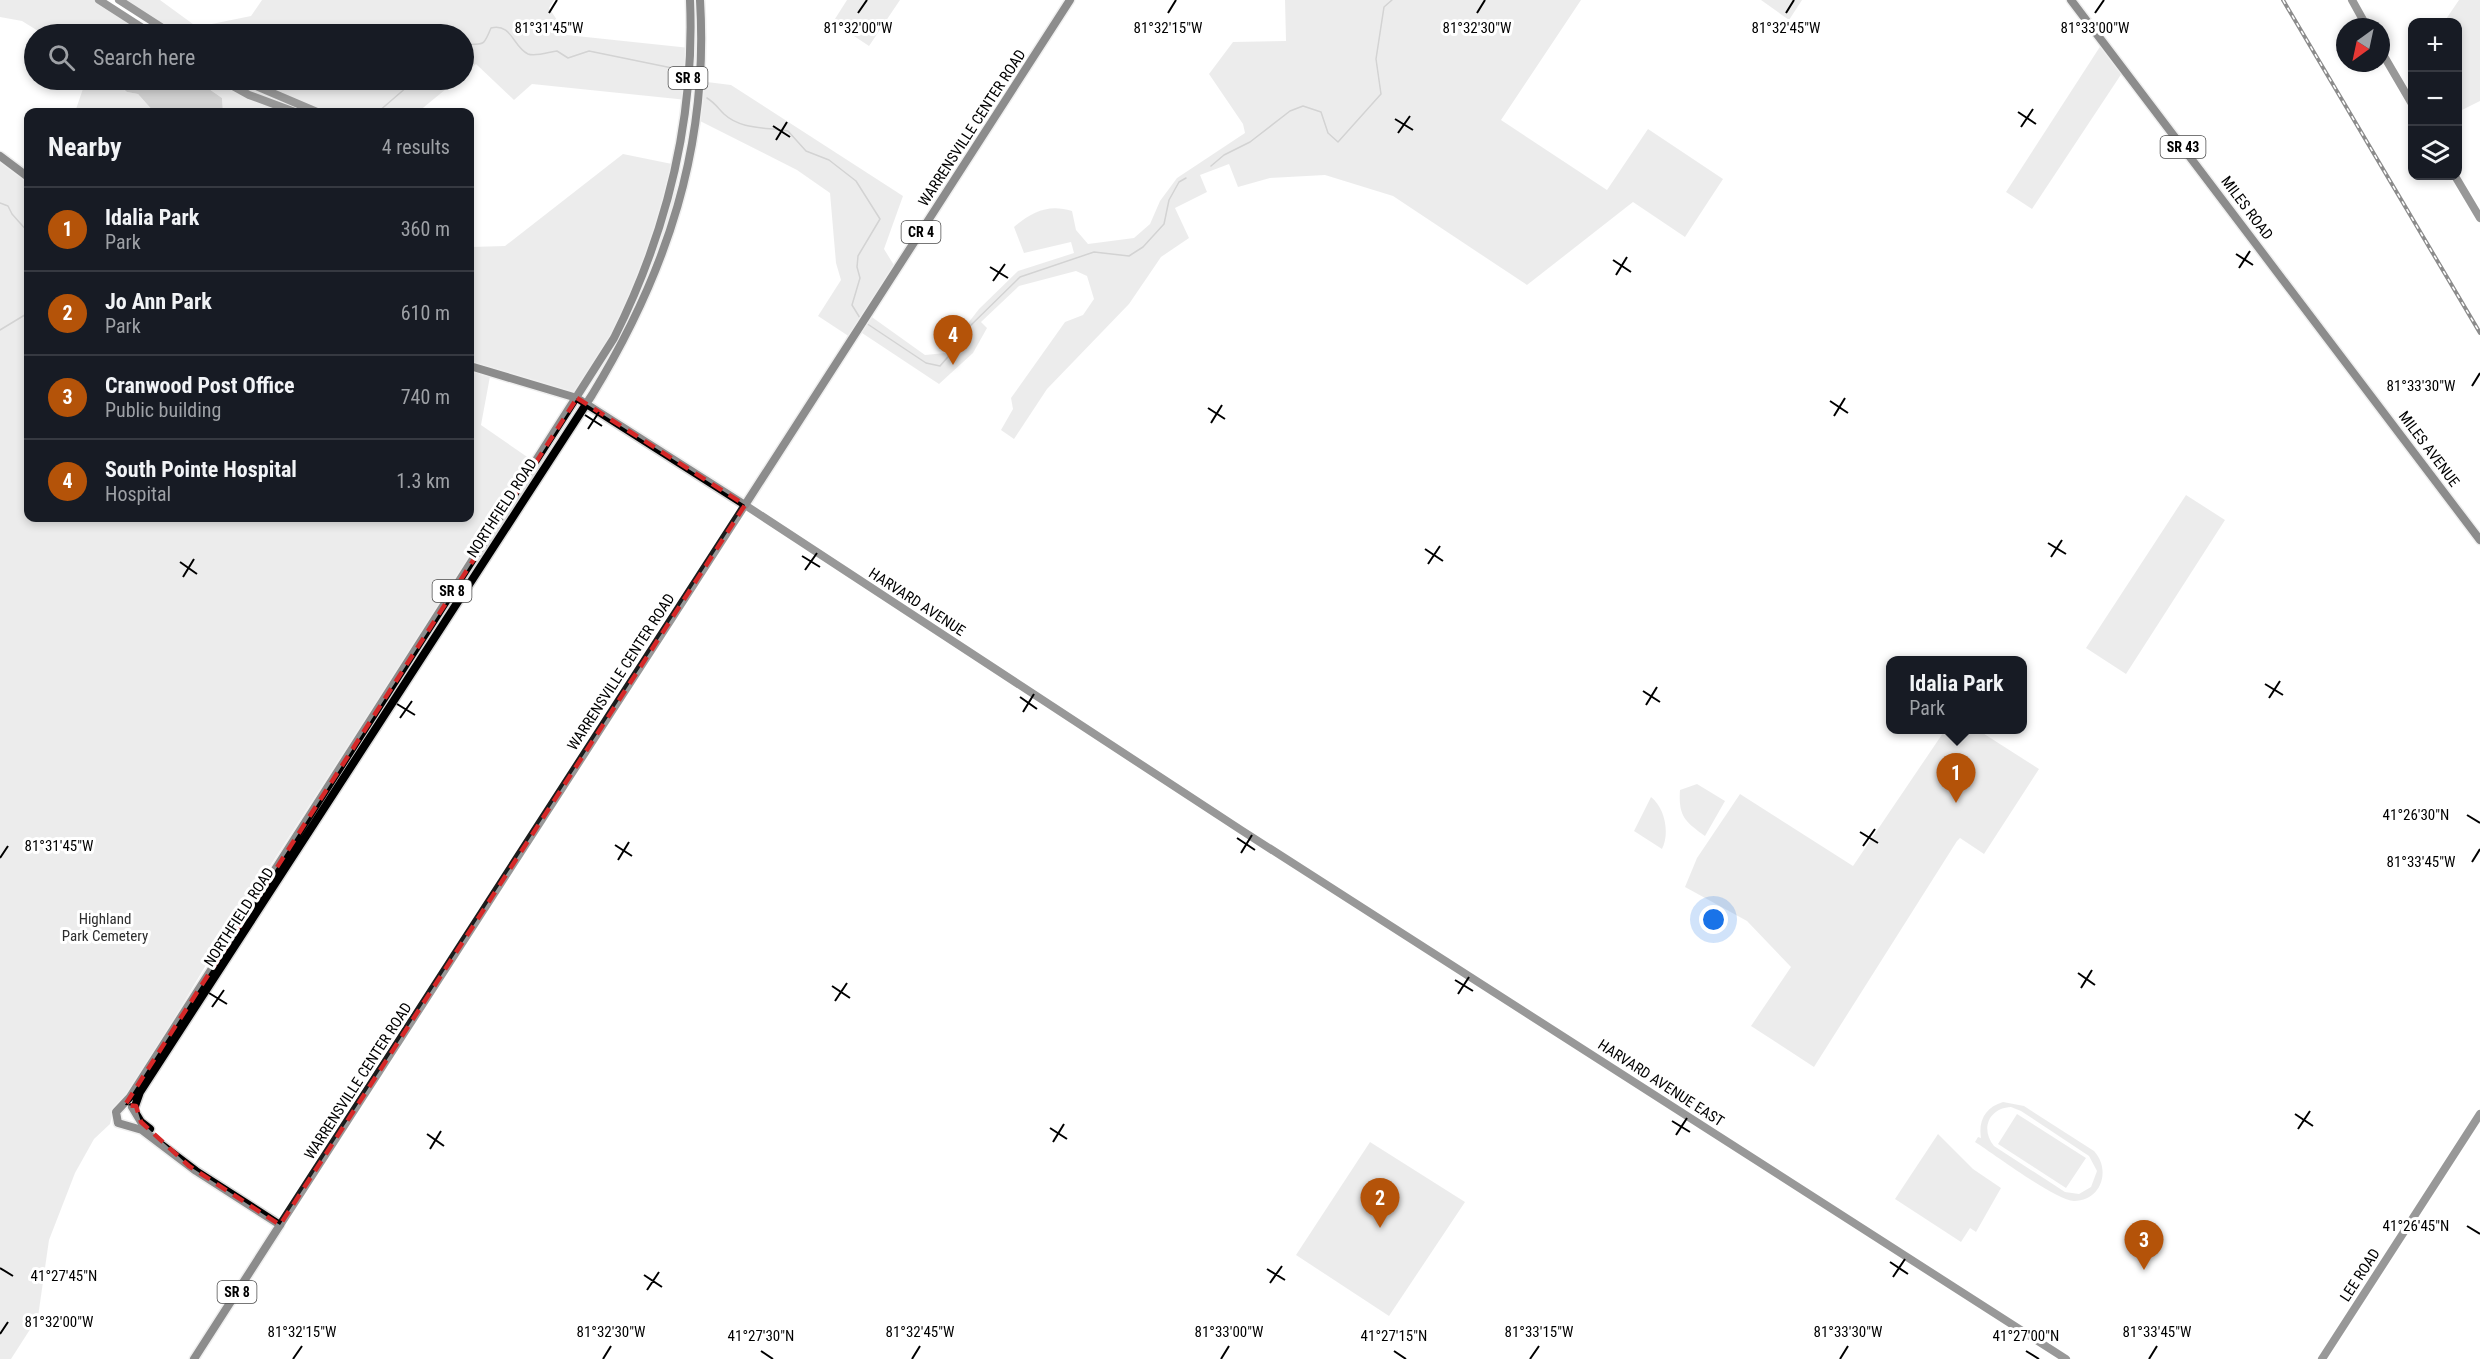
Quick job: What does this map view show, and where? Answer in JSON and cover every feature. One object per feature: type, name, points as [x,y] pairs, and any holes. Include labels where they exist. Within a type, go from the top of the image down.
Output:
[{"type":"main road","points":[[99,0],[136,24]]},
{"type":"main road","points":[[119,0],[156,24]]},
{"type":"main road","name":"NORTHFIELD ROAD","points":[[123,1105],[321,793],[577,399],[633,299],[671,192],[687,100],[690,0]]},
{"type":"main road","name":"NORTHFIELD ROAD","points":[[135,1112],[140,1092],[586,403],[644,301],[670,235],[691,155],[702,46],[700,0]]},
{"type":"main road","name":"WARRENSVILLE CENTER ROAD","points":[[194,1359],[1070,0]]},
{"type":"main road","name":"MILES ROAD","points":[[2071,0],[2312,318]]},
{"type":"main road","points":[[2352,0],[2362,18]]},
{"type":"main road","points":[[2390,66],[2408,97]]},
{"type":"main road","points":[[240,90],[284,108]]},
{"type":"main road","points":[[265,90],[308,108]]},
{"type":"main road","points":[[0,156],[24,174]]},
{"type":"main road","points":[[2457,180],[2480,218]]},
{"type":"main road","name":"MILES AVENUE","points":[[2312,318],[2480,540]]},
{"type":"main road","name":"HARVARD AVENUE","points":[[474,367],[586,403],[1241,830]]},
{"type":"main road","name":"HARVARD AVENUE EAST","points":[[1241,830],[2066,1359]]},
{"type":"main road","points":[[182,1160],[135,1112],[123,1105],[117,1110],[116,1120],[123,1126],[142,1130],[182,1160],[280,1225]]},
{"type":"main road","points":[[129,1126],[135,1112]]},
{"type":"main road","name":"LEE ROAD","points":[[2322,1359],[2480,1114]]},
{"type":"highlighted area","points":[[577,398],[745,505],[280,1225],[189,1166],[141,1122],[136,1106],[125,1105]]},
{"type":"green space","points":[[0,0],[99,0],[136,24],[27,24],[0,17]]},
{"type":"green space","points":[[119,0],[160,0],[193,24],[156,24]]},
{"type":"green space","points":[[262,0],[554,0],[549,8],[567,35],[690,48],[687,100],[532,84],[514,100],[476,64],[474,66],[474,24],[212,24],[251,16]]},
{"type":"green space","points":[[847,0],[900,0],[869,46],[833,22]]},
{"type":"green space","points":[[1285,0],[1581,0],[1501,120],[1607,190],[1648,129],[1723,179],[1685,237],[1633,202],[1527,285],[1393,196],[1325,175],[1270,178],[1238,187],[1229,164],[1200,175],[1207,192],[1175,208],[1189,238],[1161,257],[1129,304],[1047,389],[1014,439],[1001,430],[1013,409],[1011,398],[1065,322],[1083,315],[1094,299],[1087,276],[1076,271],[1019,286],[981,322],[987,328],[973,353],[939,384],[859,331],[853,339],[818,316],[841,280],[836,263],[830,193],[797,170],[696,119],[699,81],[731,85],[903,196],[884,249],[897,270],[869,315],[925,355],[945,353],[979,309],[1018,271],[1074,253],[1071,242],[1024,253],[1014,227],[1021,221],[1042,210],[1064,209],[1072,211],[1076,230],[1088,244],[1134,238],[1150,224],[1160,201],[1177,178],[1245,133],[1243,124],[1209,74],[1233,42],[1286,41]]},
{"type":"green space","points":[[1761,0],[1802,0],[1789,20]]},
{"type":"green space","points":[[2459,0],[2480,0],[2480,101],[2462,110],[2462,18],[2447,18]]},
{"type":"green space","points":[[2103,42],[2124,70],[2032,209],[2006,192]]},
{"type":"green space","points":[[83,90],[124,90],[138,94],[150,108],[76,108]]},
{"type":"green space","points":[[210,90],[445,90],[423,108],[223,108],[222,98]]},
{"type":"green space","name":"Highland Park Cemetery","points":[[623,154],[677,165],[645,272],[577,398],[491,371],[481,425],[536,463],[492,536],[495,538],[421,653],[418,652],[482,538],[203,970],[127,1098],[114,1108],[110,1124],[94,1139],[75,1173],[49,1240],[38,1317],[11,1359],[0,1359],[0,156],[24,174],[24,522],[474,522],[474,247],[505,246]]},
{"type":"green space","points":[[681,165],[669,224],[630,323],[589,392],[618,342],[649,271]]},
{"type":"green space","points":[[580,400],[502,526],[501,523]]},
{"type":"green space","points":[[2186,495],[2225,520],[2126,674],[2086,648]]},
{"type":"green space","points":[[1942,734],[1984,734],[2039,769],[1984,854],[1960,838],[1957,841],[1814,1067],[1751,1026],[1791,967],[1747,921],[1685,887],[1697,858],[1740,794],[1853,866]]},
{"type":"green space","points":[[1697,784],[1725,801],[1705,836],[1688,822],[1680,807],[1680,790]]},
{"type":"green space","points":[[1651,797],[1660,808],[1665,821],[1666,836],[1662,849],[1634,831]]},
{"type":"green space","points":[[2003,1102],[2024,1106],[2094,1151],[2102,1166],[2103,1175],[2097,1190],[2084,1200],[2065,1199],[2039,1185],[1975,1142],[1978,1137],[1981,1138],[1982,1120],[1997,1104]],"holes":[[[2011,1107],[2021,1111],[2089,1156],[2097,1171],[2091,1187],[2079,1194],[2065,1192],[1994,1146],[1987,1126],[1992,1115],[2003,1108]]]},
{"type":"green space","points":[[2017,1114],[2086,1158],[2066,1188],[1998,1144]]},
{"type":"green space","points":[[1938,1134],[1973,1169],[2001,1188],[1976,1232],[1970,1228],[1961,1242],[1895,1199]]},
{"type":"green space","points":[[1370,1142],[1465,1202],[1389,1316],[1296,1255]]},
{"type":"shaded area","points":[[125,90],[210,90],[222,98],[223,108],[150,108],[138,94]]},
{"type":"waterway","points":[[1211,166],[1224,155],[1250,142],[1290,111],[1303,106],[1321,112],[1328,133],[1338,142],[1381,94],[1376,59],[1384,7],[1392,0]]},
{"type":"waterway","points":[[474,44],[484,42],[491,28],[498,27],[508,32],[523,51],[531,55],[557,51],[568,58],[589,51],[677,69]]},
{"type":"waterway","points":[[383,108],[403,90]]},
{"type":"waterway","points":[[707,98],[738,123],[788,131],[806,151],[829,160],[856,181],[880,219],[858,256],[857,267],[860,278],[852,305],[860,318]]},
{"type":"waterway","points":[[866,323],[926,363],[940,366],[960,343],[967,329],[1020,277],[1094,252],[1129,256],[1143,247],[1164,224],[1169,200],[1179,182],[1186,178]]},
{"type":"waterway","points":[[0,203],[8,206],[24,228]]},
{"type":"waterway","points":[[0,330],[24,315]]},
{"type":"railway","points":[[2283,0],[2480,333]]},
{"type":"place","name":"South Pointe Hospital","points":[[953,365]]},
{"type":"place","name":"Idalia Park","points":[[1956,803]]},
{"type":"place","name":"Jo Ann Park","points":[[1380,1228]]},
{"type":"place","name":"Cranwood Post Office","points":[[2144,1270]]}]
